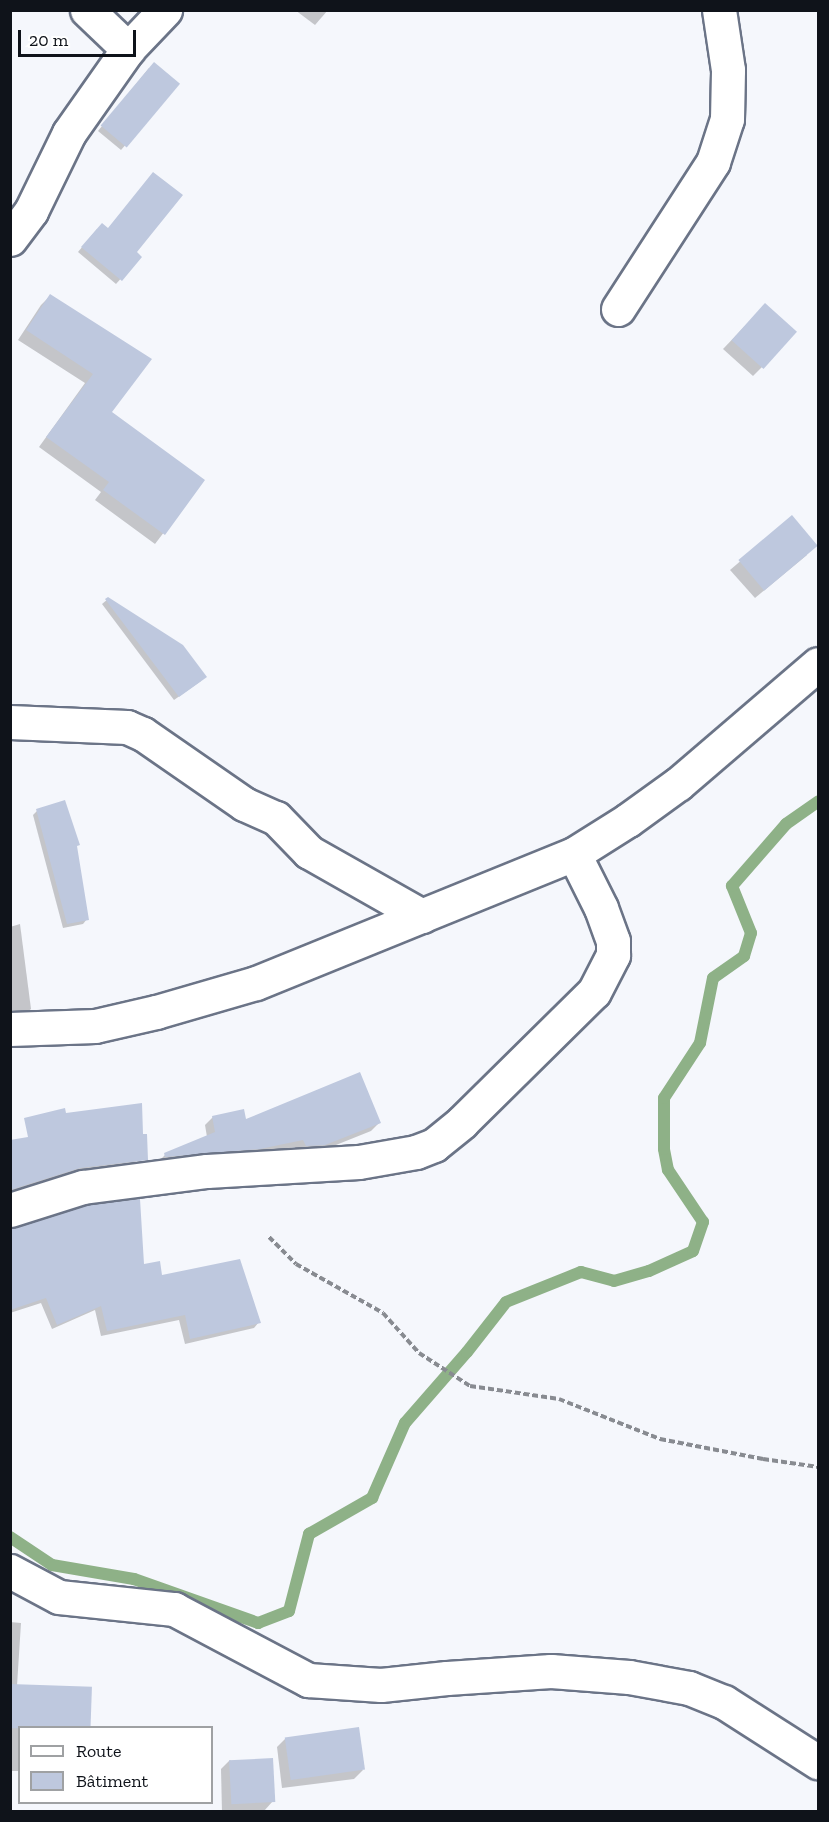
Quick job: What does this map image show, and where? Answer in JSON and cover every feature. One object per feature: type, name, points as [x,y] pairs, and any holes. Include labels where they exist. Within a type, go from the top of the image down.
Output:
[{"type":"street","points":[[87,10],[128,49]]},
{"type":"street","points":[[10,239],[31,210],[69,133],[128,49],[165,10]]},
{"type":"street","points":[[618,309],[713,162],[727,119],[728,70],[719,10]]},
{"type":"street","points":[[10,1029],[95,1026],[156,1012],[256,983],[574,854],[628,820],[678,783],[819,664]]},
{"type":"street","points":[[10,722],[127,727],[143,734],[244,804],[276,818],[309,852],[422,916]]},
{"type":"street","points":[[10,1210],[82,1187],[207,1171],[359,1162],[417,1152],[434,1145],[462,1122],[594,992],[613,955],[613,941],[601,908],[574,854]]},
{"type":"street","points":[[10,1571],[59,1597],[174,1609],[308,1680],[381,1685],[551,1671],[629,1677],[689,1688],[724,1702],[819,1762]]},
{"type":"path","points":[[269,1237],[296,1264],[383,1312],[419,1353],[470,1386],[559,1399],[660,1439],[763,1459],[819,1467]]},
{"type":"building","points":[[154,62],[180,84],[127,147],[101,126]]},
{"type":"building","points":[[153,172],[183,195],[137,252],[142,257],[122,281],[81,247],[102,223],[108,228]]},
{"type":"building","points":[[50,294],[152,359],[112,412],[205,480],[165,535],[103,490],[109,482],[46,437],[93,374],[26,330]]},
{"type":"building","points":[[765,303],[797,332],[763,369],[732,340]]},
{"type":"building","points":[[792,515],[818,546],[764,591],[738,560]]},
{"type":"building","points":[[108,597],[183,645],[207,677],[179,697],[105,599]]},
{"type":"building","points":[[65,800],[80,845],[77,846],[89,920],[67,924],[36,809]]},
{"type":"building","points":[[360,1072],[381,1123],[325,1145],[306,1146],[303,1140],[260,1149],[165,1157],[164,1153],[215,1132],[212,1116],[244,1109],[246,1119]]},
{"type":"building","points":[[142,1103],[143,1134],[147,1134],[148,1160],[80,1168],[10,1190],[10,1140],[28,1137],[24,1118],[65,1108],[66,1113]]},
{"type":"building","points":[[140,1199],[144,1264],[160,1261],[162,1275],[240,1259],[261,1323],[190,1339],[185,1315],[107,1331],[101,1306],[57,1325],[46,1298],[10,1310],[10,1228],[87,1205]]},
{"type":"building","points":[[10,1684],[92,1687],[91,1726],[18,1726],[18,1728],[10,1728]]},
{"type":"building","points":[[359,1727],[365,1770],[291,1780],[285,1737]]},
{"type":"building","points":[[273,1758],[275,1802],[231,1804],[229,1760]]},
{"type":"waterway","points":[[10,1537],[52,1565],[134,1579],[258,1623],[289,1611],[309,1534],[372,1498],[405,1423],[467,1352],[506,1302],[581,1272],[614,1281],[649,1271],[693,1251],[703,1222],[668,1170],[664,1149],[664,1098],[700,1043],[713,978],[744,956],[751,933],[732,886],[786,824],[818,802]]}]
